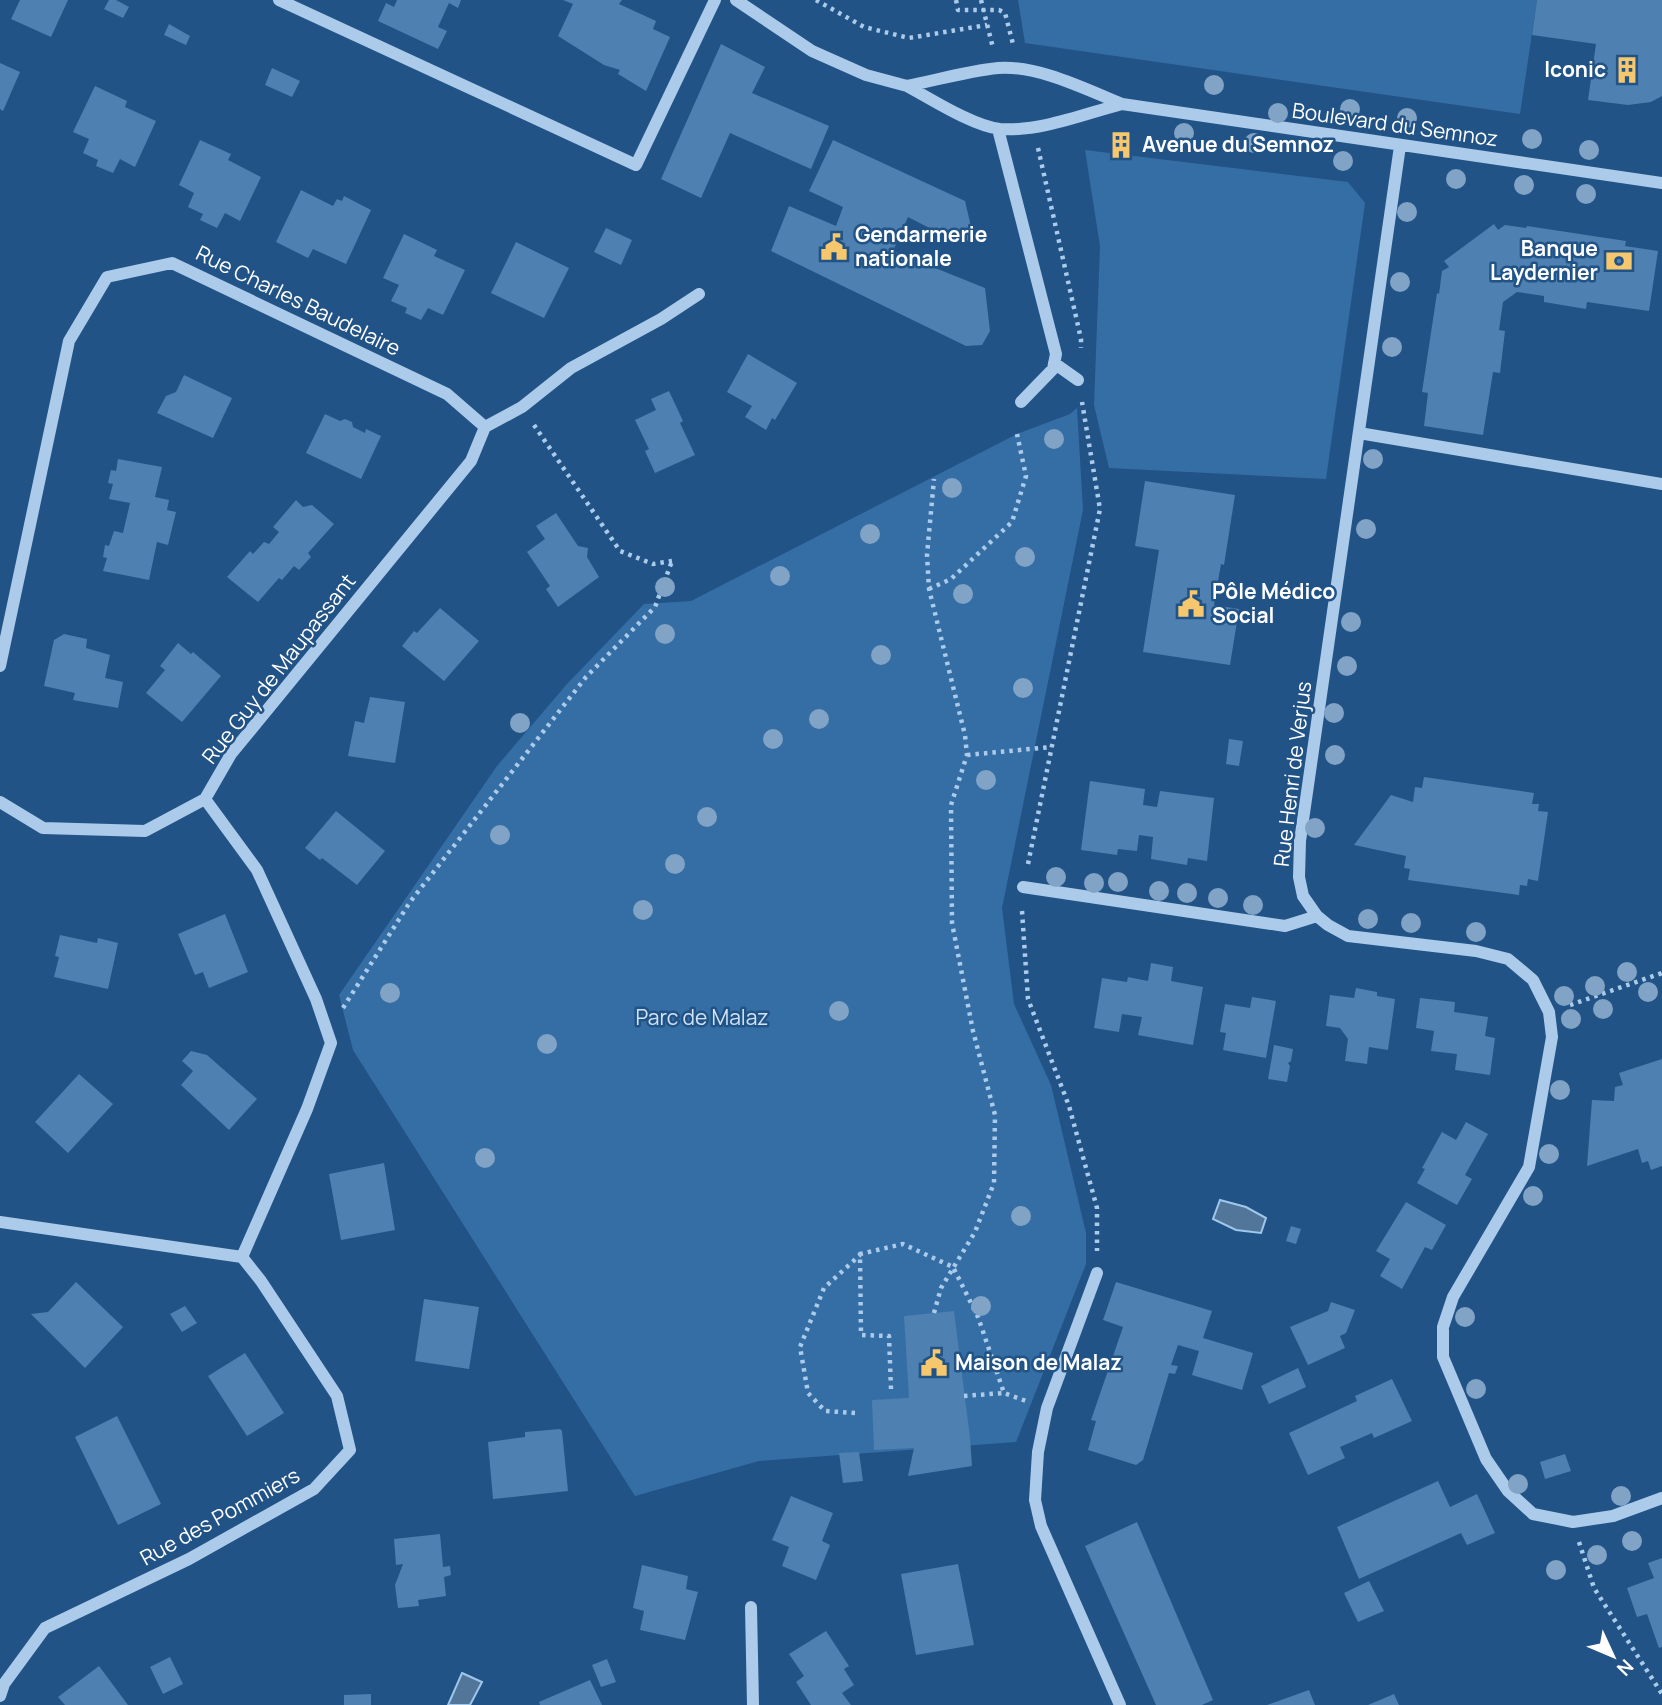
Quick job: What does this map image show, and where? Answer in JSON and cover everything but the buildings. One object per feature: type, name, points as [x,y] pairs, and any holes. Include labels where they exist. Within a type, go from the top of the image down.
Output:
[{"type":"street","points":[[279,0],[636,165],[715,0]]},
{"type":"street","points":[[736,0],[812,51],[866,75],[907,86]]},
{"type":"street","name":"Boulevard du Semnoz","points":[[907,86],[999,68],[1018,69],[1060,79],[1122,104],[1662,183]]},
{"type":"street","name":"Boulevard du Semnoz","points":[[907,86],[963,116],[999,129],[1033,127],[1122,104]]},
{"type":"street","points":[[999,129],[1056,354],[1053,369],[1021,402]]},
{"type":"street","name":"Rue Henri de Verjus","points":[[1400,146],[1300,841],[1299,877],[1303,896],[1317,916],[1348,936],[1476,951],[1508,959],[1533,980],[1549,1012],[1552,1038],[1529,1167],[1453,1297],[1443,1327],[1443,1357],[1486,1459],[1508,1491],[1534,1514],[1573,1522],[1613,1516],[1662,1498]]},
{"type":"street","name":"Rue Charles Baudelaire","points":[[0,666],[69,341],[107,277],[172,263],[447,394],[485,427]]},
{"type":"street","points":[[485,427],[522,407],[572,368],[661,319],[699,294]]},
{"type":"street","points":[[1054,363],[1078,380]]},
{"type":"street","name":"Rue Guy de Maupassant","points":[[205,799],[232,754],[471,461],[485,427]]},
{"type":"street","points":[[1359,433],[1662,484]]},
{"type":"street","points":[[0,802],[43,828],[145,831],[205,799],[257,870],[316,999],[331,1043],[307,1110],[242,1257],[0,1222]]},
{"type":"street","points":[[1023,887],[1285,926],[1317,916]]},
{"type":"street","name":"Rue des Pommiers","points":[[0,1696],[4,1684],[45,1628],[189,1559],[314,1489],[350,1450],[337,1396],[261,1281],[242,1257]]},
{"type":"street","points":[[1097,1273],[1047,1408],[1038,1452],[1035,1500],[1041,1526],[1120,1705]]},
{"type":"street","points":[[751,1607],[753,1705]]},
{"type":"path","points":[[816,0],[864,27],[909,38],[988,25]]},
{"type":"path","points":[[956,0],[958,10],[999,10],[1005,13],[1018,69]]},
{"type":"path","points":[[1033,127],[1081,339],[1078,380]]},
{"type":"path","points":[[328,1031],[410,902],[586,677],[655,607],[672,561],[653,564],[620,551],[522,407]]},
{"type":"path","points":[[929,589],[951,579],[1012,522],[1026,476],[1017,434]]},
{"type":"path","points":[[934,479],[927,555],[929,589],[965,735],[967,755],[951,805],[952,923],[973,1031],[995,1115],[994,1183],[975,1232],[941,1288],[934,1313]]},
{"type":"path","points":[[967,755],[1051,747]]},
{"type":"path","points":[[1549,1012],[1662,973]]},
{"type":"path","points":[[855,1413],[825,1411],[808,1393],[800,1347],[824,1288],[860,1254],[903,1244],[953,1267],[978,1317],[1004,1393]]},
{"type":"path","points":[[860,1254],[861,1335],[889,1336],[891,1389]]},
{"type":"path","points":[[964,1396],[1004,1393],[1047,1408]]},
{"type":"path","points":[[1573,1522],[1594,1588],[1662,1694]]},
{"type":"green space","points":[[1018,0],[1537,0],[1520,114],[1025,43]]},
{"type":"green space","points":[[1085,150],[1348,182],[1365,203],[1326,479],[1109,468],[1094,405],[1100,246]]},
{"type":"green space","name":"Parc de Malaz","points":[[1077,408],[1083,510],[1002,908],[1014,1004],[1051,1085],[1086,1233],[1086,1264],[1016,1442],[759,1461],[635,1496],[353,1050],[339,995],[497,766],[567,684],[644,604],[691,601],[1017,434],[1070,414]]},
{"type":"shaded area","points":[[1220,1200],[1246,1207],[1266,1218],[1261,1233],[1236,1230],[1213,1219]]},
{"type":"shaded area","points":[[462,1673],[482,1682],[470,1705],[448,1705]]},
{"type":"place","name":"Iconic","points":[[1627,70]]},
{"type":"place","name":"Avenue du Semnoz","points":[[1121,145]]},
{"type":"place","name":"Gendarmerie nationale","points":[[834,247]]},
{"type":"place","name":"Banque Laydernier","points":[[1619,261]]},
{"type":"place","name":"Pôle Médico Social","points":[[1191,604]]},
{"type":"place","name":"Maison de Malaz","points":[[934,1363]]}]
